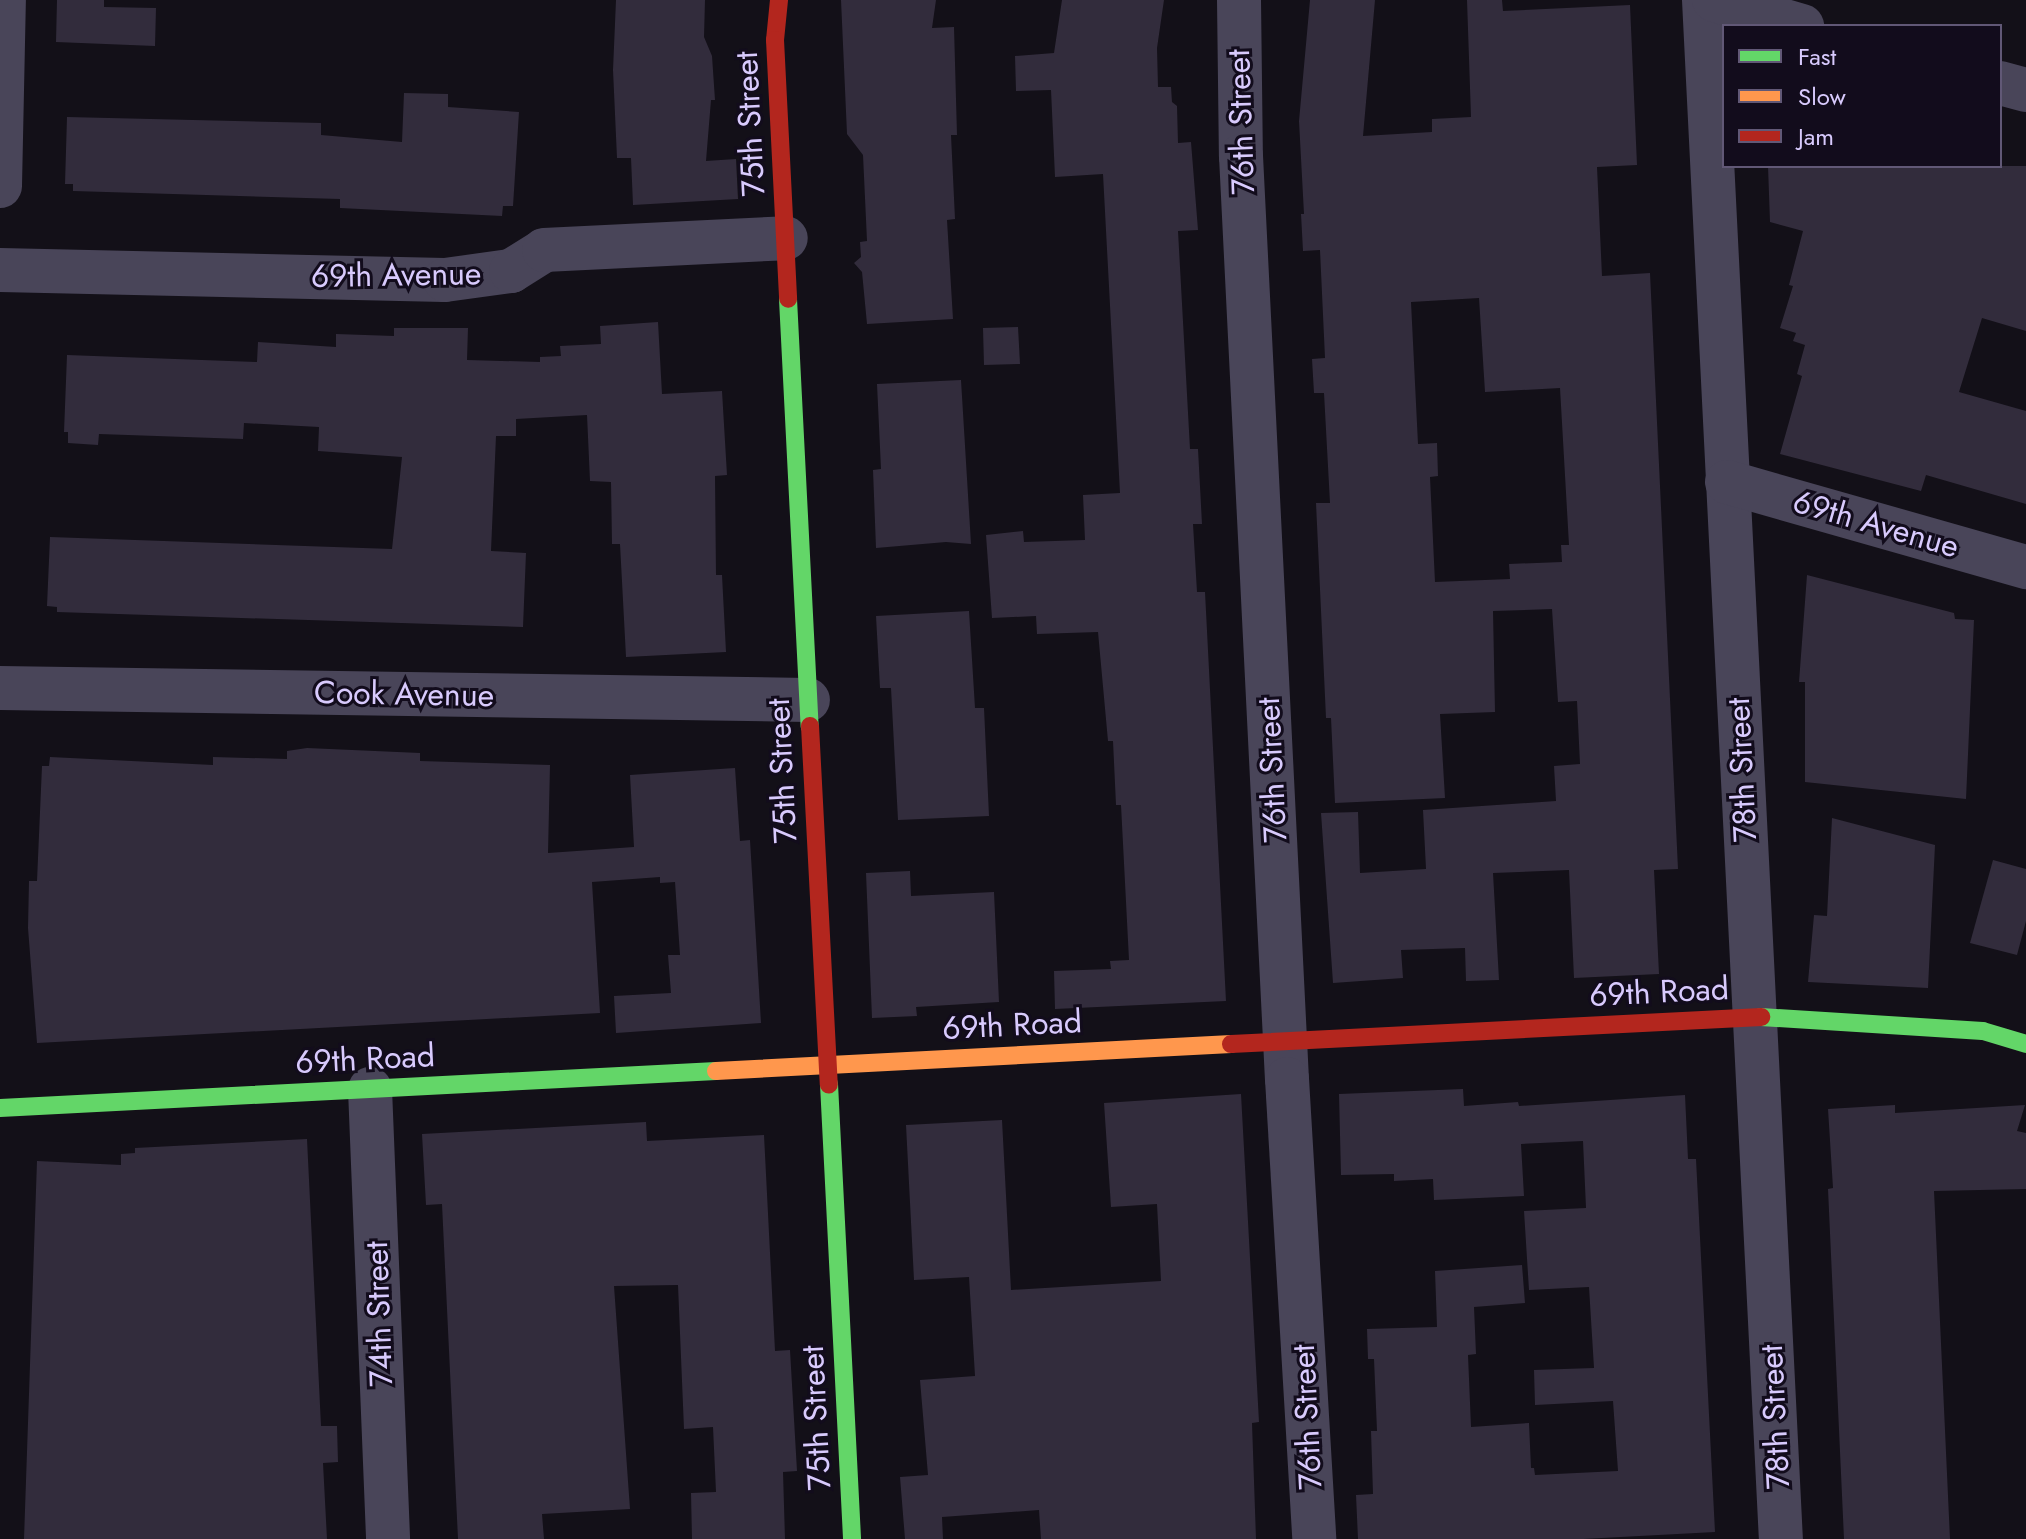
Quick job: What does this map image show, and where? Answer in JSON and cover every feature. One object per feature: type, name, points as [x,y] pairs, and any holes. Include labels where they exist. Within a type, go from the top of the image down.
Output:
[{"type":"street","points":[[0,186],[4,0]]},
{"type":"street","name":"75th Street","points":[[779,0],[775,40],[852,1539]]},
{"type":"street","name":"76th Street","points":[[1239,0],[1241,156],[1285,1041],[1314,1539]]},
{"type":"street","name":"78th Street","points":[[1704,0],[1781,1539]]},
{"type":"street","points":[[1714,0],[1795,24]]},
{"type":"street","points":[[2002,84],[2026,90]]},
{"type":"street","name":"69th Avenue","points":[[0,270],[445,280],[511,271],[544,250],[786,238]]},
{"type":"street","name":"69th Avenue","points":[[1727,482],[2026,567]]},
{"type":"street","name":"Cook Avenue","points":[[0,688],[808,700]]},
{"type":"street","name":"69th Road","points":[[0,1108],[1755,1017],[1983,1031],[2026,1044]]},
{"type":"street","name":"74th Street","points":[[370,1089],[388,1539]]},
{"type":"building","points":[[57,0],[104,0],[104,7],[156,8],[155,46],[56,42]]},
{"type":"building","points":[[616,0],[705,0],[704,37],[712,56],[715,100],[711,100],[706,161],[736,159],[738,199],[633,205],[631,158],[617,158],[613,70]]},
{"type":"building","points":[[841,0],[936,0],[932,28],[954,27],[957,135],[951,135],[955,219],[947,220],[953,319],[867,324],[862,272],[854,263],[861,257],[860,242],[867,241],[863,155],[847,134]]},
{"type":"building","points":[[1062,0],[1164,0],[1157,48],[1158,87],[1171,87],[1172,102],[1177,106],[1178,143],[1191,142],[1198,230],[1178,231],[1190,449],[1198,449],[1202,524],[1193,524],[1197,592],[1205,592],[1226,1001],[1055,1009],[1054,971],[1111,969],[1110,961],[1129,960],[1121,805],[1116,805],[1113,741],[1108,741],[1098,632],[1037,634],[1036,616],[992,618],[986,535],[1023,531],[1024,542],[1085,540],[1083,495],[1120,493],[1103,174],[1055,177],[1051,90],[1016,91],[1015,56],[1054,53]]},
{"type":"building","points":[[1310,0],[1375,0],[1363,136],[1432,132],[1432,119],[1471,117],[1467,0],[1502,0],[1503,11],[1630,5],[1637,165],[1597,167],[1602,276],[1650,273],[1678,869],[1654,870],[1659,974],[1574,978],[1569,870],[1493,873],[1499,980],[1466,981],[1465,948],[1401,950],[1403,978],[1333,983],[1321,813],[1358,812],[1360,873],[1426,869],[1423,810],[1556,801],[1554,766],[1580,764],[1577,701],[1558,702],[1552,609],[1493,611],[1495,712],[1440,714],[1445,798],[1335,803],[1331,718],[1326,718],[1316,503],[1330,503],[1324,393],[1314,393],[1312,359],[1325,358],[1320,250],[1303,251],[1299,121]],"holes":[[[1479,298],[1485,392],[1560,388],[1569,545],[1561,545],[1562,562],[1509,564],[1510,579],[1435,582],[1430,477],[1438,476],[1437,443],[1418,444],[1411,302]]]},
{"type":"building","points":[[404,93],[448,94],[448,107],[519,112],[513,206],[503,206],[502,216],[340,208],[340,199],[73,191],[73,184],[65,184],[67,117],[321,123],[321,135],[402,142]]},
{"type":"building","points":[[2026,166],[2026,331],[1982,318],[1959,392],[2026,411],[2026,504],[1926,475],[1921,491],[1780,454],[1802,376],[1797,374],[1805,345],[1793,341],[1796,333],[1780,328],[1793,286],[1789,285],[1803,231],[1770,222],[1768,168]]},
{"type":"building","points":[[658,322],[662,394],[722,391],[727,475],[715,476],[716,575],[722,575],[726,652],[626,657],[620,544],[612,544],[611,482],[590,481],[587,415],[516,419],[516,436],[496,436],[491,551],[526,553],[523,627],[57,612],[57,607],[47,606],[50,537],[392,549],[402,457],[318,451],[319,427],[244,423],[243,439],[99,434],[98,445],[68,443],[68,432],[64,432],[67,355],[257,362],[258,342],[336,347],[336,334],[394,336],[394,328],[468,328],[467,360],[540,362],[540,357],[561,356],[560,346],[601,344],[600,326]]},
{"type":"building","points":[[1018,327],[1020,364],[984,365],[983,328]]},
{"type":"building","points":[[961,380],[971,544],[946,542],[876,548],[873,470],[881,469],[877,384]]},
{"type":"building","points":[[1807,575],[1954,613],[1955,619],[1974,620],[1966,799],[1805,782],[1805,682],[1799,682]]},
{"type":"building","points":[[969,611],[975,708],[984,708],[989,816],[898,820],[891,688],[880,688],[876,616]]},
{"type":"building","points":[[307,748],[420,753],[420,761],[550,765],[548,853],[634,847],[630,775],[735,768],[740,841],[750,840],[761,1023],[616,1033],[614,996],[671,993],[668,955],[680,955],[675,882],[660,883],[660,877],[592,882],[600,1013],[37,1043],[28,928],[29,881],[37,881],[42,766],[49,766],[50,757],[213,765],[213,757],[287,759],[287,751]]},
{"type":"building","points":[[1832,818],[1935,845],[1928,988],[1808,982],[1814,915],[1827,916]]},
{"type":"building","points":[[1993,860],[2026,869],[2026,921],[2017,955],[1970,943]]},
{"type":"building","points":[[910,871],[911,896],[994,892],[999,1002],[916,1007],[917,1016],[872,1018],[866,873]]},
{"type":"building","points":[[1463,1089],[1464,1106],[1518,1102],[1519,1106],[1685,1095],[1688,1159],[1696,1159],[1715,1532],[1583,1539],[1358,1539],[1356,1495],[1373,1494],[1371,1431],[1377,1431],[1374,1359],[1368,1359],[1367,1329],[1437,1327],[1435,1271],[1522,1265],[1525,1303],[1474,1307],[1476,1354],[1468,1355],[1471,1427],[1529,1423],[1531,1468],[1534,1468],[1535,1475],[1618,1471],[1613,1401],[1535,1405],[1534,1370],[1594,1368],[1589,1287],[1529,1290],[1524,1211],[1586,1208],[1583,1141],[1521,1144],[1524,1196],[1434,1200],[1433,1179],[1394,1181],[1394,1174],[1341,1175],[1339,1094]]},
{"type":"building","points":[[1241,1094],[1259,1422],[1252,1423],[1256,1539],[1041,1539],[1039,1510],[942,1517],[943,1539],[905,1539],[900,1477],[928,1475],[920,1380],[975,1376],[969,1277],[914,1280],[906,1125],[1002,1120],[1011,1290],[1161,1281],[1157,1204],[1111,1207],[1104,1103]]},
{"type":"building","points":[[1895,1105],[1895,1113],[2025,1105],[2017,1131],[2026,1133],[2026,1189],[1934,1191],[1950,1539],[1844,1539],[1828,1189],[1833,1188],[1828,1109]]},
{"type":"building","points":[[646,1122],[647,1141],[764,1135],[775,1351],[790,1350],[797,1471],[783,1472],[785,1539],[692,1539],[691,1493],[716,1492],[713,1427],[684,1429],[678,1285],[614,1286],[630,1509],[542,1514],[544,1539],[458,1539],[442,1204],[426,1205],[422,1134]]},
{"type":"building","points":[[307,1139],[321,1426],[337,1426],[338,1462],[323,1463],[327,1539],[24,1539],[37,1161],[121,1165],[121,1154],[135,1153],[135,1148]]},
{"type":"traffic: fast","points":[[788,299],[810,726]]},
{"type":"traffic: fast","points":[[1761,1017],[1983,1031],[2026,1044]]},
{"type":"traffic: fast","points":[[0,1108],[716,1071]]},
{"type":"traffic: fast","points":[[829,1084],[852,1539]]},
{"type":"traffic: slow","points":[[716,1071],[1231,1044]]},
{"type":"traffic: jam","points":[[779,0],[775,40],[788,299]]},
{"type":"traffic: jam","points":[[810,726],[829,1084]]},
{"type":"traffic: jam","points":[[1231,1044],[1761,1017]]}]
